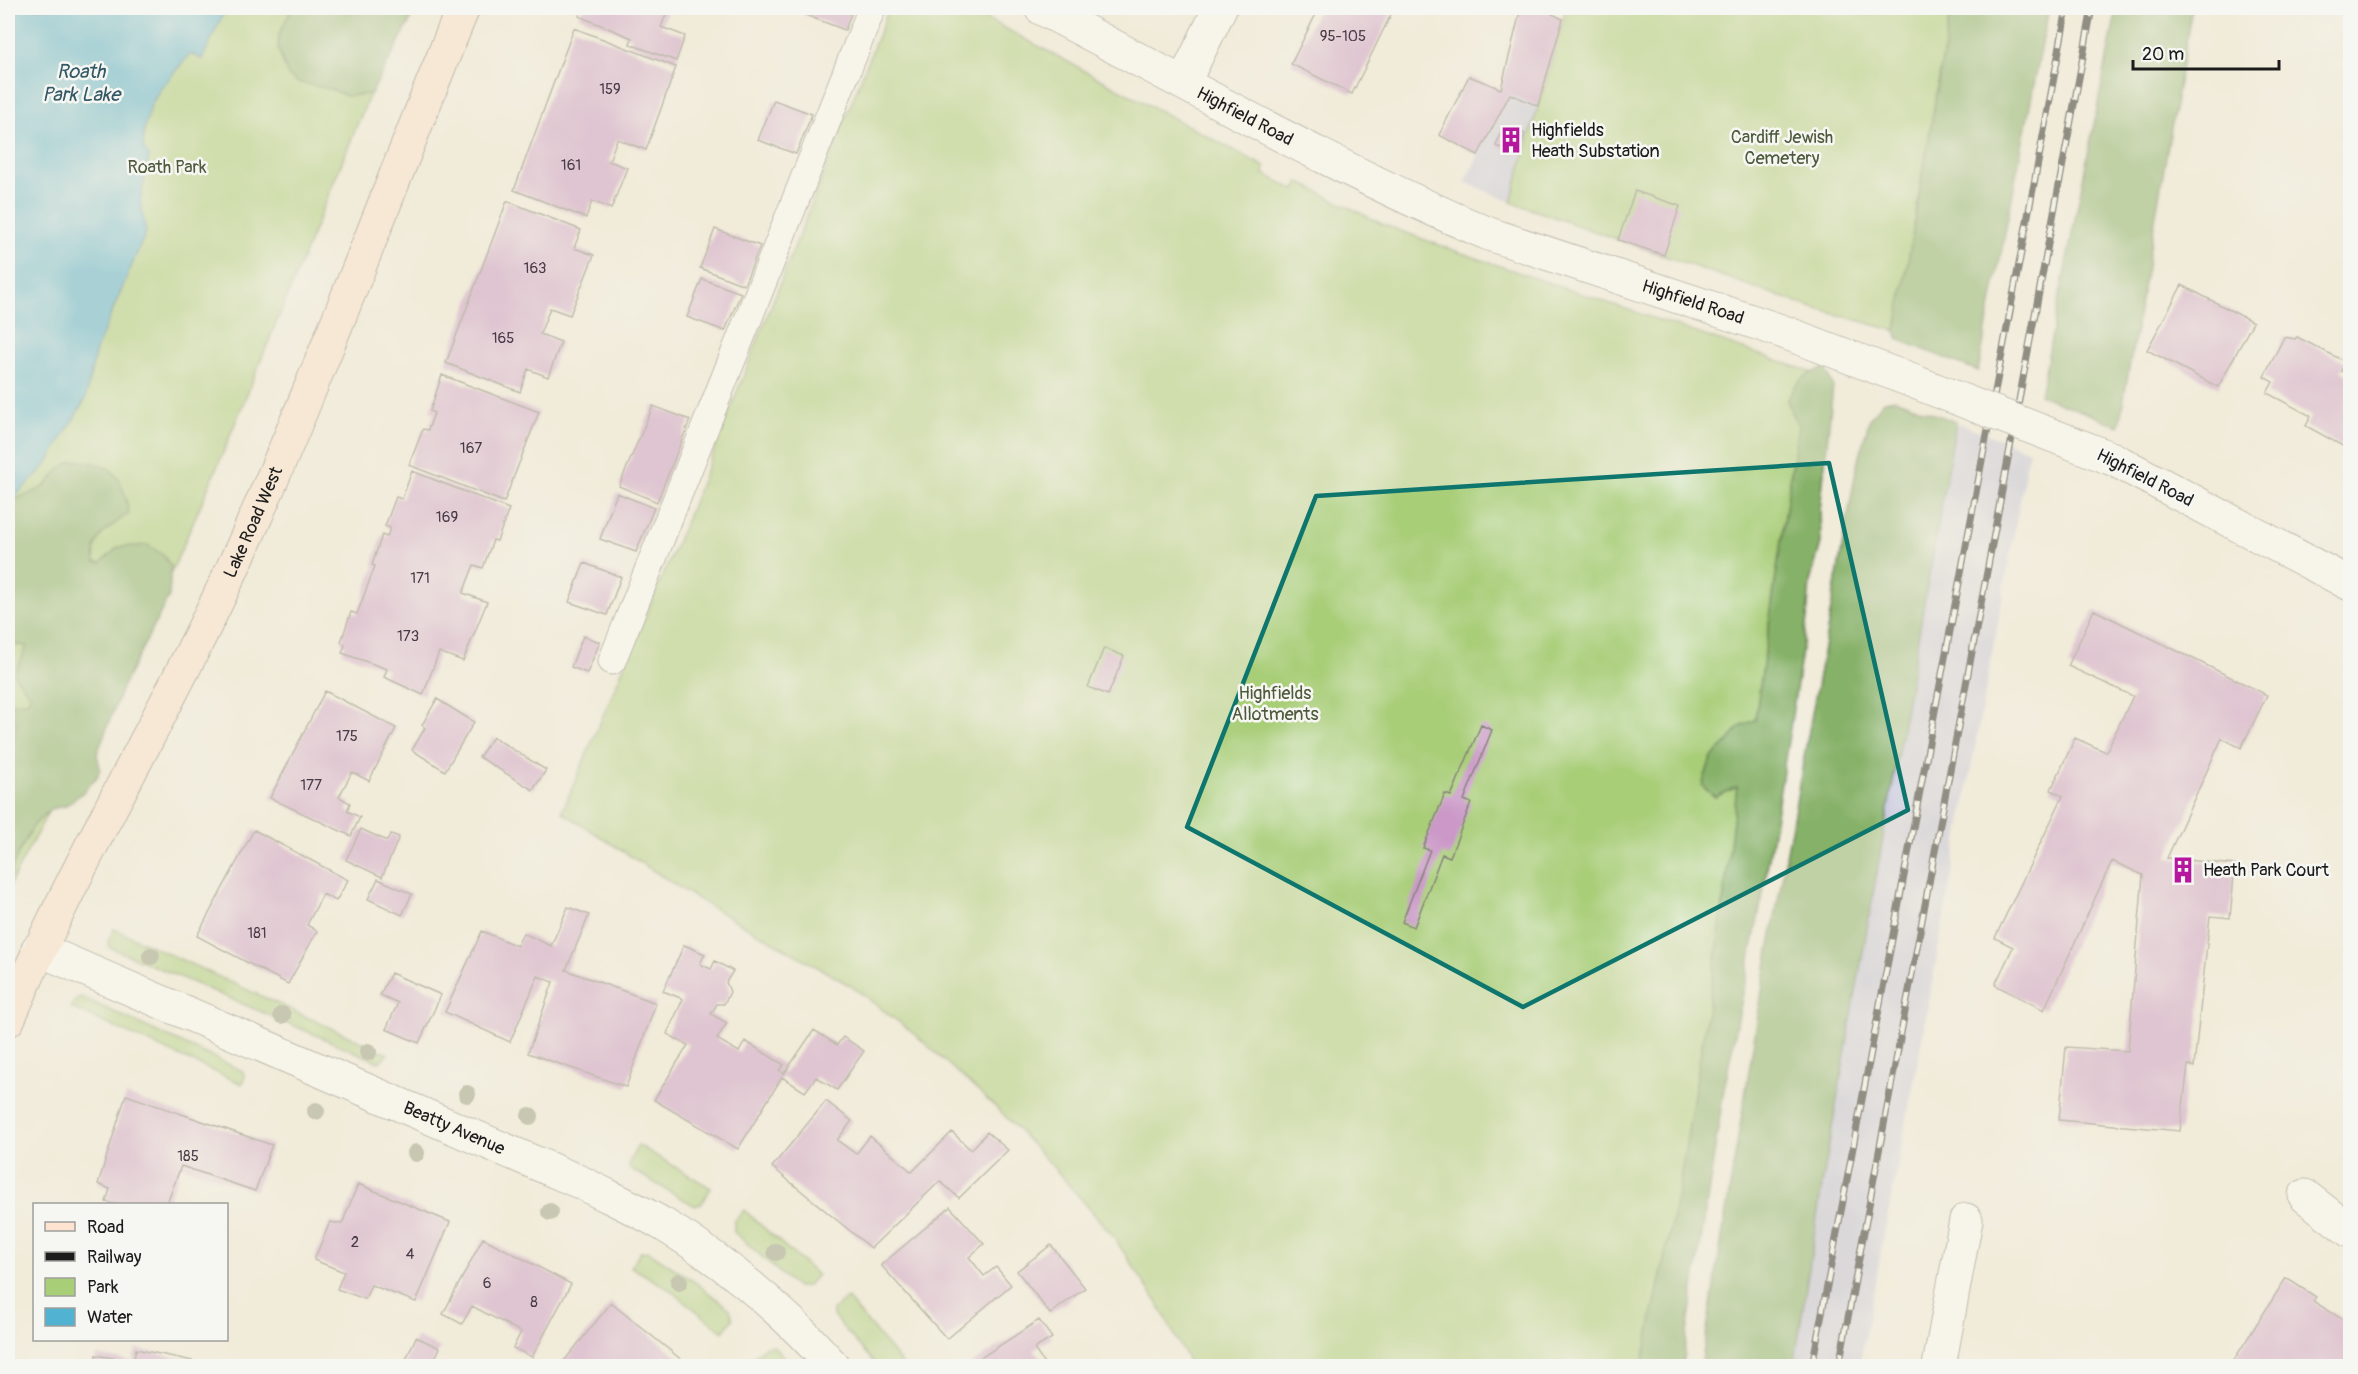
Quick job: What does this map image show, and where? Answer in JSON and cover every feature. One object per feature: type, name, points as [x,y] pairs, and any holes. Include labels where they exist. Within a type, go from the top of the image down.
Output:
[{"type":"street","name":"Lake Road West","points":[[8,1020],[38,949],[166,705],[242,548],[321,360],[463,8]]},
{"type":"street","name":"Highfield Road","points":[[1041,8],[1296,142],[1447,216],[1489,234],[1781,332],[2113,459],[2350,584]]},
{"type":"street","points":[[1184,82],[1220,8]]},
{"type":"street","name":"Beatty Avenue","points":[[38,949],[582,1183],[663,1224],[722,1263],[774,1306],[833,1366]]},
{"type":"street","points":[[2304,1196],[2350,1231]]},
{"type":"street","points":[[1940,1366],[1966,1220]]},
{"type":"lane","points":[[612,661],[872,8]]},
{"type":"highlighted area","points":[[1829,463],[1908,810],[1523,1007],[1187,827],[1316,496]]},
{"type":"shaded area","points":[[1510,94],[1538,106],[1511,202],[1465,182]]},
{"type":"shaded area","points":[[1956,422],[2029,451],[1919,1054],[1859,1366],[1794,1366],[1822,1185]]},
{"type":"green space","name":"Roath Park","points":[[8,8],[405,8],[218,465],[155,610],[8,888]]},
{"type":"green space","points":[[292,8],[329,8],[350,13],[359,8],[417,8],[371,94],[346,96],[333,90],[297,82],[288,76],[278,49],[279,34]]},
{"type":"green space","name":"Highfields Allotments","points":[[889,8],[967,8],[1265,167],[1264,174],[1295,190],[1299,182],[1382,224],[1817,374],[1661,1366],[1191,1366],[1157,1302],[1113,1236],[1056,1170],[1003,1114],[916,1035],[851,986],[694,897],[562,812],[686,521]]},
{"type":"green space","name":"Cardiff Jewish Cemetery","points":[[1566,8],[1951,8],[1896,331],[1810,307],[1511,202]]},
{"type":"green space","points":[[1951,8],[2049,8],[1978,371],[1899,340],[1896,331]]},
{"type":"green space","points":[[2117,8],[2192,8],[2119,426],[2040,395]]},
{"type":"green space","points":[[1825,368],[1833,386],[1820,511],[1821,543],[1810,582],[1807,619],[1764,888],[1724,1089],[1682,1366],[1642,1366],[1679,1188],[1718,945],[1737,787],[1715,797],[1702,786],[1711,758],[1728,742],[1738,728],[1755,720],[1798,425],[1787,401],[1801,379]]},
{"type":"green space","points":[[1895,399],[1956,422],[1822,1185],[1794,1366],[1701,1366],[1764,978],[1858,460],[1870,418],[1884,401]]},
{"type":"green space","points":[[73,461],[98,464],[114,473],[123,489],[129,513],[99,538],[96,545],[95,562],[101,563],[118,547],[148,545],[163,555],[171,566],[169,596],[122,688],[97,754],[100,768],[97,777],[81,794],[65,806],[51,809],[34,825],[18,854],[8,880],[8,741],[15,734],[17,724],[8,713],[8,703],[27,702],[30,695],[14,675],[27,646],[8,644],[8,504],[43,487],[59,469]]},
{"type":"green space","points":[[114,929],[388,1054],[379,1062],[109,947],[108,941]]},
{"type":"green space","points":[[81,997],[243,1071],[245,1077],[242,1084],[71,1008],[75,1000]]},
{"type":"green space","points":[[638,1145],[711,1188],[701,1204],[695,1206],[629,1168]]},
{"type":"green space","points":[[744,1210],[817,1275],[807,1286],[796,1287],[734,1232],[734,1222]]},
{"type":"green space","points":[[648,1251],[695,1282],[730,1309],[733,1319],[723,1332],[669,1289],[631,1267],[640,1252]]},
{"type":"green space","points":[[847,1298],[904,1366],[877,1366],[833,1316],[833,1310]]},
{"type":"green space","points":[[766,1346],[773,1346],[794,1366],[761,1366],[753,1359]]},
{"type":"water","name":"Roath Park Lake","points":[[8,8],[226,8],[202,59],[190,54],[161,88],[151,105],[144,130],[143,148],[149,156],[140,201],[146,232],[96,350],[85,400],[47,464],[8,504]]},
{"type":"building","points":[[582,8],[685,8],[682,14],[668,9],[661,27],[685,36],[676,61],[630,44],[632,38],[579,16]]},
{"type":"building","points":[[806,8],[853,8],[845,30],[803,14]]},
{"type":"building","points":[[1319,8],[1394,8],[1352,94],[1291,64]]},
{"type":"building","points":[[1521,8],[1539,8],[1563,19],[1538,106],[1510,94],[1478,155],[1439,135],[1469,76],[1501,89]]},
{"type":"building","points":[[574,28],[676,67],[646,150],[617,139],[609,161],[627,168],[611,209],[592,201],[586,218],[514,190]]},
{"type":"building","points":[[774,100],[812,114],[796,154],[758,140]]},
{"type":"building","name":"Highfields Heath Substation","points":[[1503,126],[1525,134],[1519,154],[1496,146]]},
{"type":"building","points":[[1635,191],[1680,206],[1664,255],[1618,240]]},
{"type":"building","points":[[507,201],[581,230],[574,248],[594,255],[570,315],[550,308],[540,334],[561,342],[548,377],[528,369],[520,392],[446,363]]},
{"type":"building","points":[[715,229],[760,246],[744,285],[700,268]]},
{"type":"building","points":[[702,279],[741,293],[725,331],[687,317]]},
{"type":"building","points":[[2182,285],[2253,322],[2218,387],[2147,350]]},
{"type":"building","points":[[2284,337],[2295,339],[2297,337],[2346,362],[2341,371],[2350,376],[2350,450],[2306,426],[2311,416],[2267,393],[2273,382],[2264,377]]},
{"type":"building","points":[[442,375],[539,412],[504,502],[409,465],[423,429],[428,430],[434,413],[430,411]]},
{"type":"building","points":[[653,406],[690,420],[657,502],[619,486]]},
{"type":"building","points":[[412,471],[509,509],[497,541],[493,540],[483,568],[474,565],[463,593],[487,602],[463,661],[439,652],[423,695],[384,677],[387,669],[342,653],[345,645],[341,642],[351,612],[357,614],[375,566],[372,565],[382,535],[387,537],[390,528],[385,526],[396,497],[402,499]]},
{"type":"building","points":[[617,493],[654,508],[636,552],[600,539]]},
{"type":"building","points":[[584,563],[621,577],[607,615],[569,602]]},
{"type":"building","name":"Heath Park Court","points":[[2094,610],[2267,695],[2241,748],[2222,738],[2167,858],[2235,865],[2230,918],[2210,916],[2194,1067],[2188,1065],[2180,1131],[2059,1120],[2066,1047],[2128,1051],[2143,875],[2112,861],[2044,1010],[1995,985],[2013,947],[1995,938],[2063,796],[2051,790],[2075,738],[2106,752],[2133,696],[2068,666]]},
{"type":"building","points":[[583,636],[600,642],[587,673],[571,667]]},
{"type":"building","points":[[1104,648],[1124,656],[1108,695],[1088,687]]},
{"type":"building","points":[[325,691],[396,728],[369,781],[352,772],[339,797],[350,803],[347,811],[360,817],[351,836],[270,798]]},
{"type":"building","points":[[437,699],[474,722],[445,771],[412,750],[425,728],[422,725]]},
{"type":"building","points":[[1481,725],[1492,730],[1464,800],[1471,803],[1450,857],[1442,854],[1414,927],[1402,922],[1430,850],[1423,848],[1445,794],[1451,796]]},
{"type":"building","points":[[493,737],[546,770],[533,790],[479,757]]},
{"type":"building","points":[[361,829],[387,841],[391,834],[399,837],[382,877],[346,860]]},
{"type":"building","points":[[254,830],[348,880],[336,901],[323,894],[307,925],[317,931],[288,984],[197,936]]},
{"type":"building","points":[[378,879],[412,894],[402,915],[368,899]]},
{"type":"building","points":[[568,907],[589,915],[566,970],[656,1003],[626,1087],[528,1053],[553,982],[538,976],[510,1042],[445,1012],[482,931],[517,946],[523,933],[551,946]]},
{"type":"building","points":[[684,945],[705,954],[700,964],[711,969],[715,961],[733,971],[726,982],[730,992],[724,1004],[717,1004],[711,1014],[727,1023],[717,1039],[739,1052],[745,1041],[784,1065],[779,1070],[784,1074],[814,1030],[837,1045],[843,1037],[864,1051],[837,1090],[816,1077],[805,1092],[782,1077],[738,1149],[654,1100],[688,1045],[667,1034],[683,999],[663,991]]},
{"type":"building","points":[[391,973],[441,995],[419,1043],[386,1029],[398,1003],[380,995]]},
{"type":"building","points":[[126,1095],[272,1145],[255,1191],[181,1166],[167,1203],[110,1203],[106,1202],[110,1189],[98,1184]]},
{"type":"building","points":[[826,1101],[852,1121],[837,1140],[856,1154],[870,1136],[912,1172],[952,1132],[971,1150],[987,1132],[1008,1150],[959,1198],[940,1181],[871,1248],[772,1167]]},
{"type":"building","points":[[358,1184],[450,1222],[416,1302],[371,1285],[365,1299],[337,1289],[344,1272],[314,1260],[330,1222],[342,1224]]},
{"type":"building","points":[[950,1207],[984,1244],[969,1257],[984,1276],[996,1267],[1011,1285],[947,1339],[881,1265]]},
{"type":"building","points":[[483,1238],[571,1284],[532,1357],[513,1348],[521,1332],[472,1306],[462,1324],[443,1314]]},
{"type":"building","points":[[1051,1245],[1085,1288],[1050,1314],[1017,1271]]},
{"type":"building","points":[[2286,1278],[2316,1297],[2313,1301],[2350,1324],[2348,1328],[2350,1329],[2350,1366],[2230,1366]]},
{"type":"building","points":[[611,1303],[688,1365],[560,1366]]},
{"type":"building","points":[[1039,1320],[1052,1338],[1034,1349],[1046,1366],[968,1366]]},
{"type":"building","points":[[416,1337],[440,1348],[431,1366],[403,1366]]},
{"type":"building","points":[[136,1349],[193,1361],[192,1366],[94,1366],[96,1355],[133,1362]]},
{"type":"railway","points":[[1812,1366],[2067,8]]},
{"type":"railway","points":[[1839,1366],[2092,8]]},
{"type":"place","name":"Highfields Heath Substation","points":[[1511,140]]},
{"type":"place","name":"Heath Park Court","points":[[2183,870]]}]
